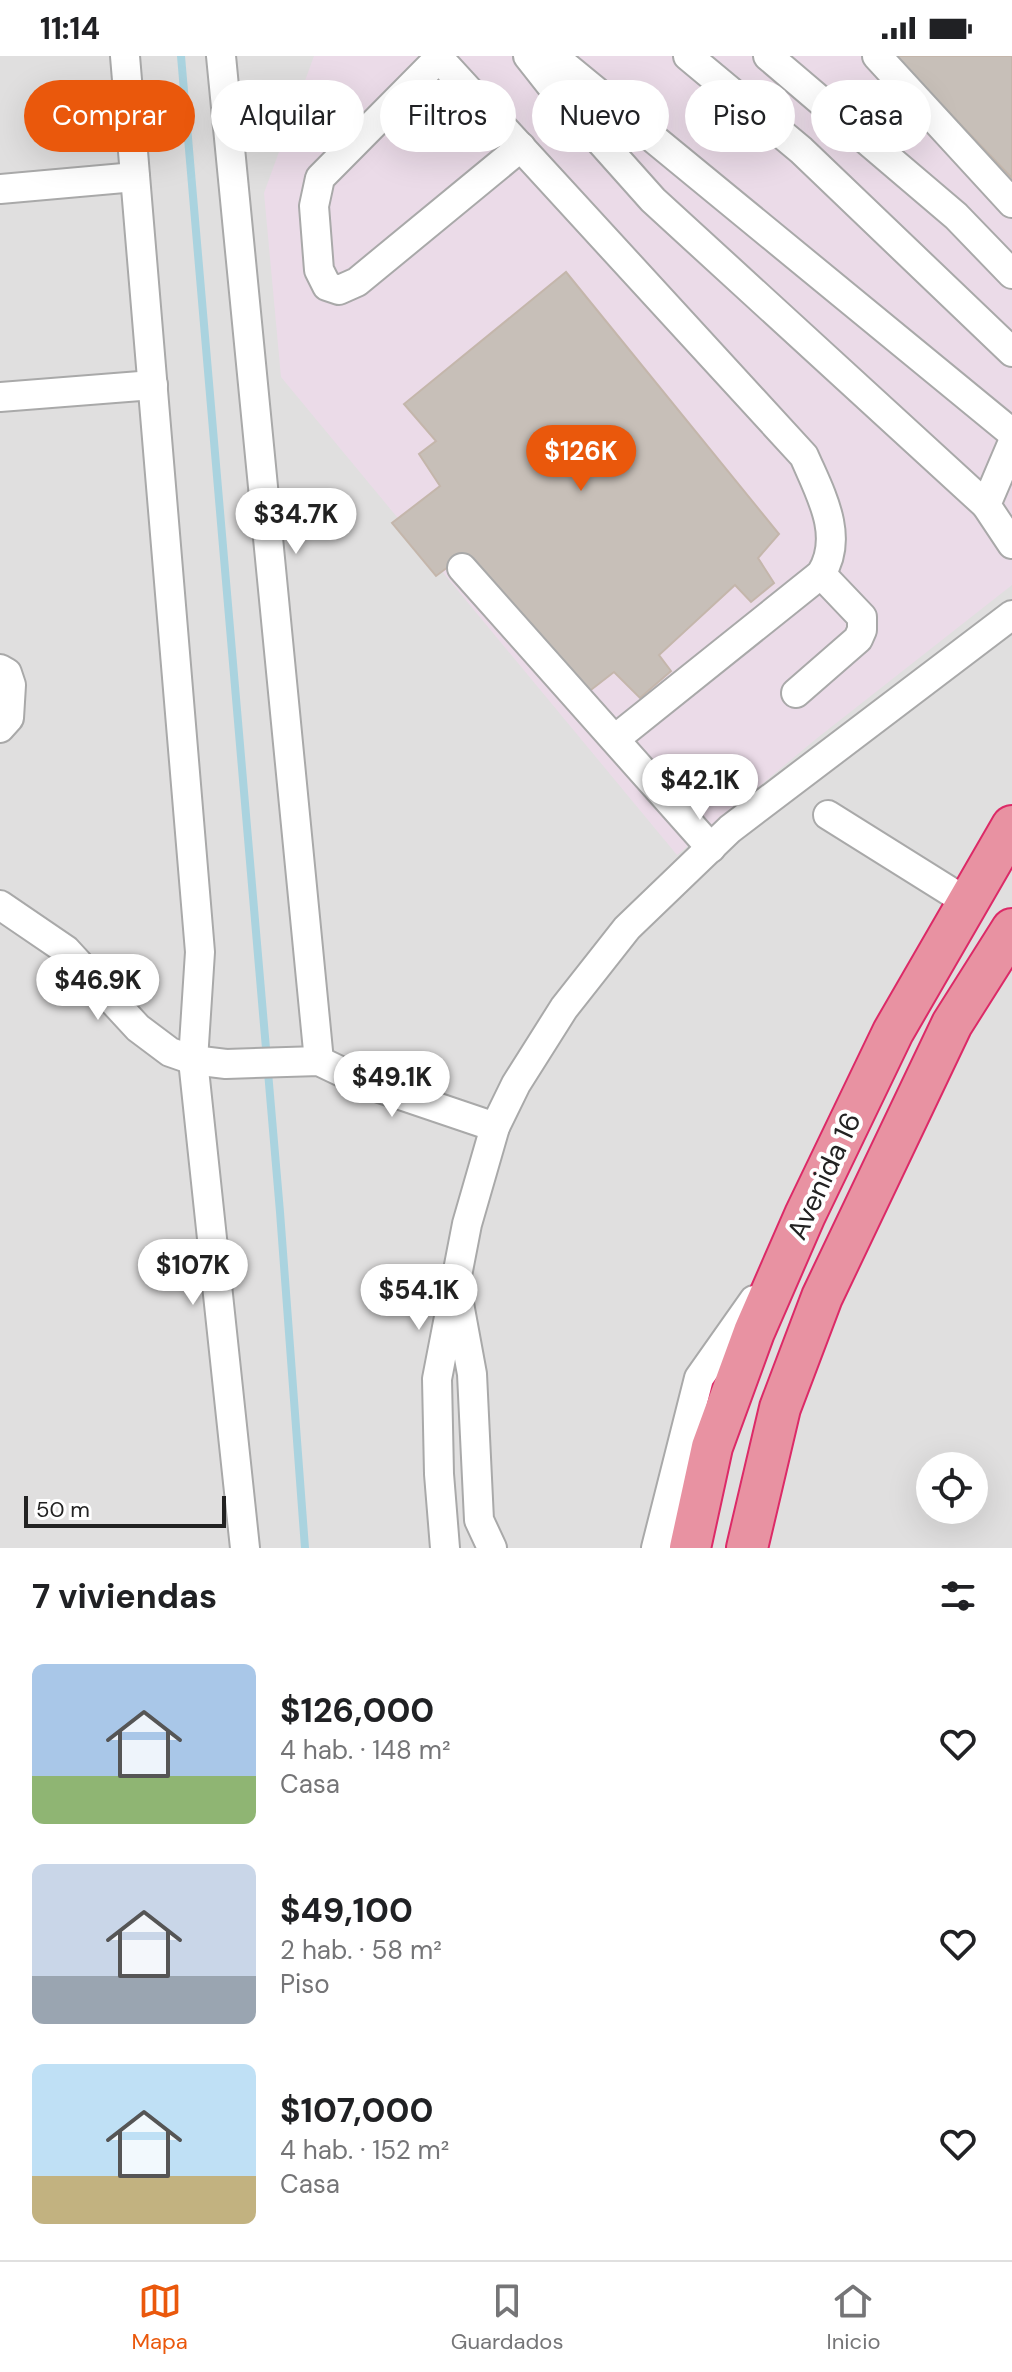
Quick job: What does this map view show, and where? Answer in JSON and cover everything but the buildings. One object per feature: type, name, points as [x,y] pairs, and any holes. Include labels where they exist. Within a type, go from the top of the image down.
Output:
[{"type":"highway","name":"Avenida 16","points":[[690,1548],[712,1447],[754,1332],[791,1247],[893,1032],[1012,826]]},
{"type":"highway","name":"Avenida 16","points":[[747,1548],[780,1408],[822,1297],[952,1024],[1012,930]]},
{"type":"street","points":[[125,56],[200,952],[193,1060],[245,1548]]},
{"type":"street","points":[[221,56],[308,1062]]},
{"type":"street","points":[[688,56],[801,150],[1012,352]]},
{"type":"street","points":[[768,56],[956,216],[1012,274]]},
{"type":"street","points":[[877,56],[1012,203]]},
{"type":"street","points":[[521,147],[357,282],[339,290],[327,286],[319,270],[314,206],[320,178],[438,57],[521,147],[804,456],[831,520],[830,556],[821,574],[615,739]]},
{"type":"street","points":[[537,57],[1012,433]]},
{"type":"street","points":[[537,57],[554,89],[653,200],[986,505],[1012,544]]},
{"type":"street","points":[[0,189],[135,177]]},
{"type":"street","points":[[0,397],[153,385]]},
{"type":"street","points":[[986,505],[1012,444]]},
{"type":"street","points":[[462,568],[711,848]]},
{"type":"street","points":[[796,693],[858,639],[862,630],[862,617],[821,574]]},
{"type":"street","points":[[445,1548],[439,1474],[437,1379],[467,1224],[495,1127],[516,1084],[564,1008],[627,928],[730,829],[1012,615]]},
{"type":"street","points":[[0,669],[7,673],[11,685],[9,718],[0,728]]},
{"type":"street","points":[[828,815],[967,902]]},
{"type":"street","points":[[0,905],[66,950],[138,1028],[170,1052],[193,1060],[226,1064],[308,1062],[495,1127]]},
{"type":"street","points":[[656,1548],[699,1378],[791,1247]]},
{"type":"street","points":[[455,1286],[472,1374],[479,1520],[492,1548]]},
{"type":"shaded area","points":[[0,56],[1012,56],[1012,1548],[0,1548]]},
{"type":"shaded area","points":[[314,56],[1012,56],[1012,585],[816,739],[677,855],[281,377],[264,193],[279,152],[364,152],[364,80],[305,80]]},
{"type":"waterway","points":[[181,56],[280,1212],[305,1548]]}]
